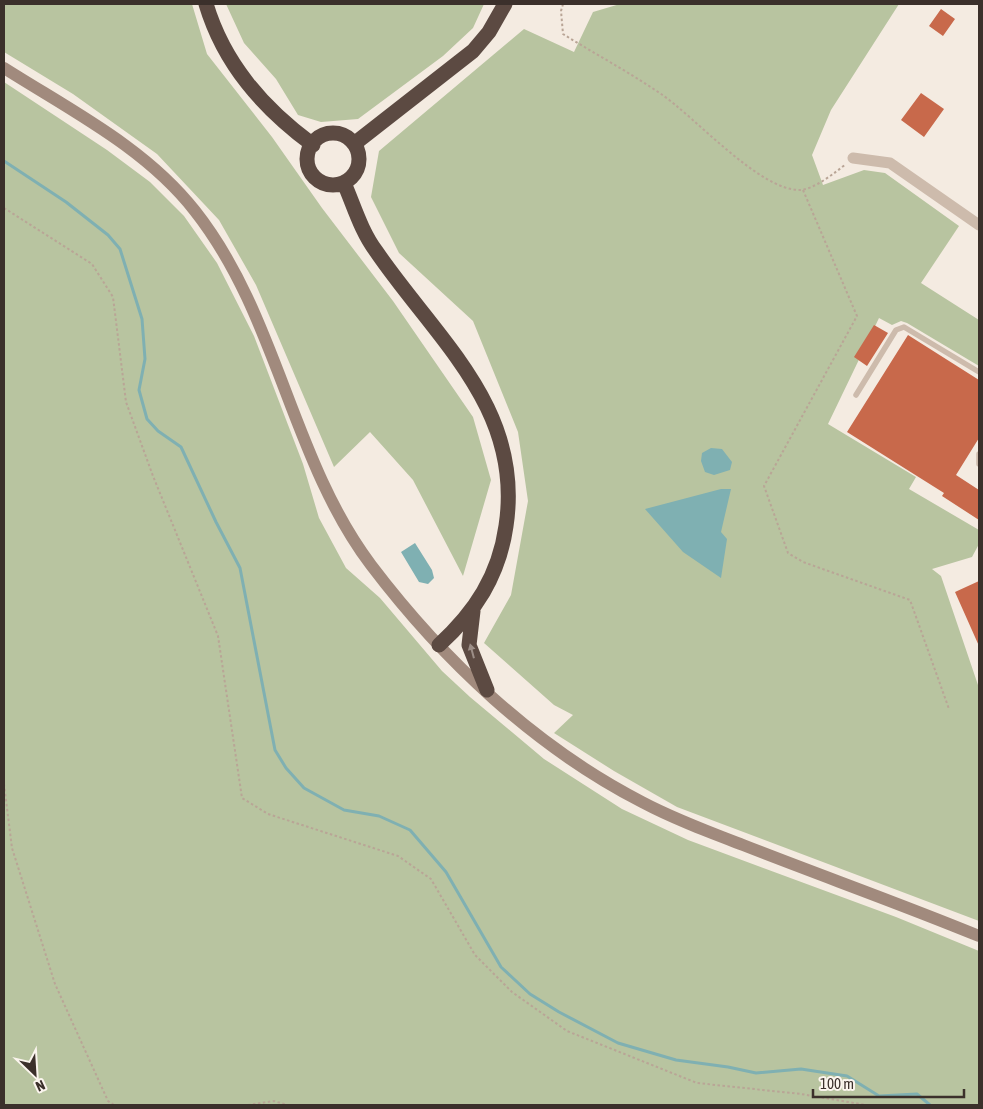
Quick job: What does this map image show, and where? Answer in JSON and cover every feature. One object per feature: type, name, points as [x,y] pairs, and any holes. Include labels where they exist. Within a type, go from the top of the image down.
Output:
[{"type":"highway","points":[[206,4],[227,55],[244,80],[282,121],[313,145]]},
{"type":"highway","points":[[354,144],[473,51],[489,32],[500,8]]},
{"type":"highway","points":[[330,133],[347,137],[354,144],[359,152],[359,165],[353,176],[344,183],[330,185],[319,181],[311,172],[307,161],[318,138],[330,133]]},
{"type":"highway","points":[[344,183],[362,228],[375,250],[469,374],[488,405],[499,431],[508,472],[507,523],[504,541],[492,574],[464,622],[439,645]]},
{"type":"highway","points":[[473,609],[469,644],[487,690]]},
{"type":"main road","points":[[4,68],[142,159],[177,190],[202,220],[233,268],[246,294],[333,501],[370,564],[439,645],[487,690],[546,742],[643,803],[714,833],[979,936]]},
{"type":"street","points":[[853,158],[890,163],[979,225]]},
{"type":"lane","points":[[856,395],[896,330],[904,327],[979,372]]},
{"type":"lane","points":[[979,454],[979,464]]},
{"type":"path","points":[[563,4],[561,11],[563,34],[662,94],[747,166],[792,189],[803,190],[832,175],[853,158]]},
{"type":"path","points":[[803,190],[857,316],[764,486],[788,553],[803,562],[910,600],[949,709]]},
{"type":"path","points":[[4,208],[92,264],[113,297],[126,402],[153,476],[218,636],[242,798],[268,814],[398,856],[430,879],[475,955],[512,992],[567,1030],[697,1083],[801,1094],[866,1105]]},
{"type":"path","points":[[4,784],[12,848],[55,984],[108,1101],[114,1105]]},
{"type":"path","points":[[248,1105],[274,1101],[287,1105]]},
{"type":"green space","points":[[4,4],[192,4],[207,54],[272,137],[322,208],[393,301],[473,417],[491,480],[463,576],[413,480],[370,432],[334,467],[256,285],[219,220],[157,154],[73,94],[4,52]]},
{"type":"green space","points":[[226,4],[484,4],[473,28],[443,56],[358,119],[321,122],[298,115],[276,79],[244,43]]},
{"type":"green space","points":[[620,4],[899,4],[831,110],[812,155],[823,185],[864,170],[885,173],[959,226],[921,283],[979,320],[979,366],[907,323],[901,321],[892,325],[879,318],[828,424],[916,477],[909,489],[979,530],[979,544],[972,557],[932,569],[941,576],[979,688],[979,921],[677,807],[614,771],[554,733],[573,715],[554,705],[484,643],[511,595],[528,501],[518,432],[473,321],[399,253],[371,197],[379,151],[524,29],[574,52],[593,12]]},
{"type":"green space","points":[[4,82],[107,150],[150,182],[184,216],[217,263],[254,336],[303,464],[319,518],[346,568],[380,598],[442,671],[470,697],[544,759],[622,809],[688,840],[896,917],[979,951],[979,1105],[4,1105]]},
{"type":"water","points":[[711,448],[722,449],[732,462],[730,470],[714,475],[705,472],[701,461],[702,453]]},
{"type":"water","points":[[721,489],[731,489],[721,532],[727,539],[721,578],[683,552],[645,509]]},
{"type":"water","points":[[415,543],[432,570],[434,578],[428,584],[419,582],[401,552]]},
{"type":"building","points":[[941,9],[955,19],[943,36],[929,26]]},
{"type":"building","points":[[921,93],[944,109],[924,137],[901,120]]},
{"type":"building","points":[[874,325],[888,333],[867,366],[854,357]]},
{"type":"building","points":[[908,335],[979,380],[979,438],[956,475],[979,490],[979,520],[942,496],[944,493],[847,432]]},
{"type":"building","points":[[979,581],[979,646],[955,592]]},
{"type":"waterway","points":[[4,161],[66,202],[108,235],[120,249],[142,319],[145,359],[139,390],[147,419],[158,431],[181,447],[240,568],[275,750],[286,768],[304,788],[344,810],[379,816],[410,830],[446,872],[501,967],[530,994],[559,1012],[618,1043],[676,1060],[756,1073],[801,1069],[847,1076],[879,1096],[917,1094],[930,1105]]}]
